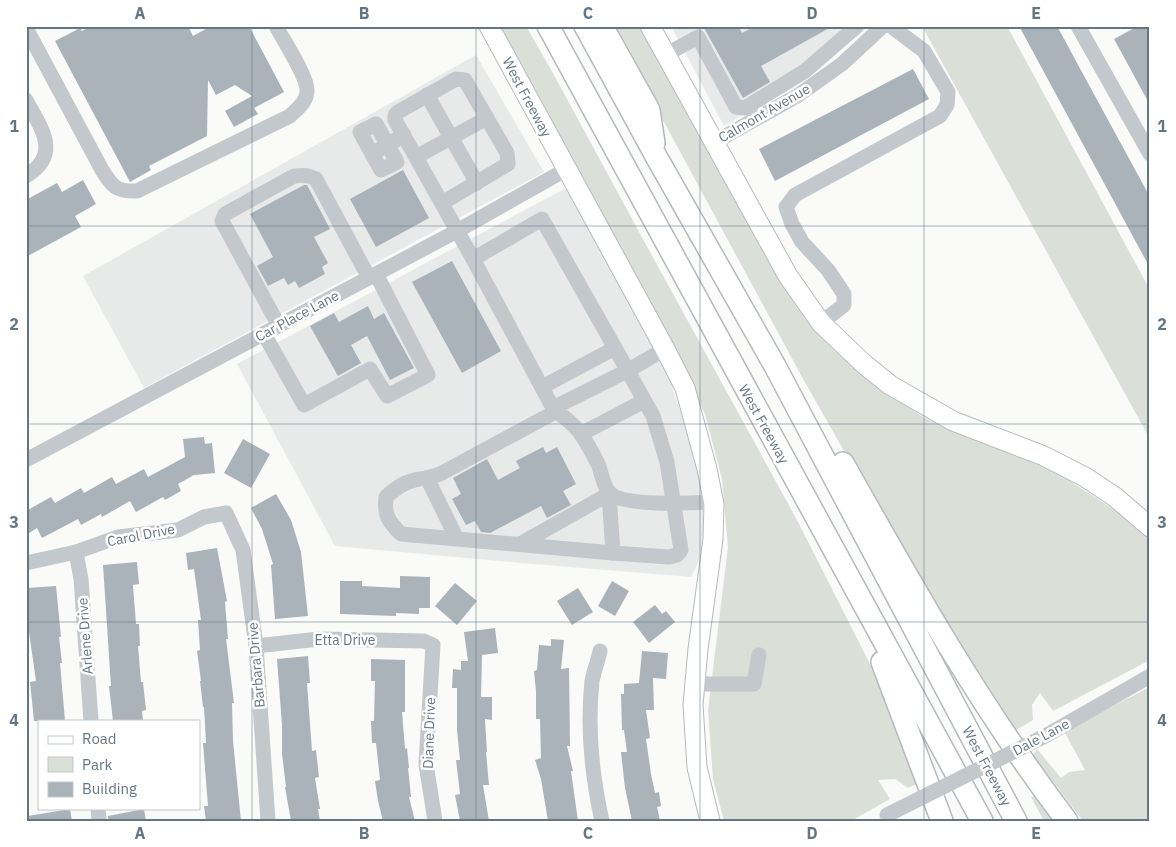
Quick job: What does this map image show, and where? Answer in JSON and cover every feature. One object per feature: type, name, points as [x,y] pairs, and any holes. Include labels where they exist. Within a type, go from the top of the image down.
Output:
[{"type":"highway","points":[[536,26],[561,50]]},
{"type":"highway","name":"West Freeway","points":[[548,26],[982,821]]},
{"type":"highway","name":"West Freeway","points":[[585,26],[656,158],[775,366],[1016,821]]},
{"type":"highway","points":[[602,26],[649,110],[656,158]]},
{"type":"highway","points":[[775,366],[814,413],[926,610],[975,689],[1067,821]]},
{"type":"highway","points":[[864,607],[877,651],[942,821]]},
{"type":"highway","points":[[942,749],[955,798],[968,821]]},
{"type":"main road","name":"West Freeway","points":[[489,26],[685,388],[707,469],[713,502],[713,539],[693,705],[697,767],[710,821]]},
{"type":"main road","points":[[650,26],[788,276],[821,322],[864,364],[890,385],[953,421],[1044,456],[1085,477],[1115,497],[1150,527]]},
{"type":"street","points":[[26,28],[111,184],[122,192],[136,191],[290,116],[304,102],[307,90],[303,76],[276,26]]},
{"type":"street","points":[[665,55],[695,32],[736,107],[745,108],[805,71],[857,26]]},
{"type":"street","name":"Calmont Avenue","points":[[713,143],[778,109],[797,96],[842,64],[883,26]]},
{"type":"street","points":[[821,322],[844,305],[844,294],[828,270],[802,242],[792,224],[786,207],[794,195],[940,116],[947,105],[948,92],[924,51],[891,26]]},
{"type":"street","points":[[1078,26],[1150,154]]},
{"type":"street","points":[[442,203],[508,164],[509,159],[465,80],[456,79],[427,95],[395,115],[395,120],[542,387],[555,409],[581,434],[598,466],[602,481],[609,494],[613,554]]},
{"type":"street","points":[[427,95],[477,182]]},
{"type":"street","points":[[26,100],[39,124],[47,148],[43,163],[26,176]]},
{"type":"street","points":[[416,157],[487,118]]},
{"type":"street","points":[[388,145],[376,124],[360,132],[372,154],[388,145],[404,136]]},
{"type":"street","name":"Car Place Lane","points":[[26,460],[373,276],[566,169]]},
{"type":"street","points":[[264,334],[304,406],[370,369],[387,396],[428,375],[373,276],[316,180],[310,176],[294,176],[225,214],[222,221],[278,326]]},
{"type":"street","points":[[473,259],[542,219],[626,370],[653,416],[668,462],[681,550],[677,556],[669,557],[613,554],[401,534],[392,524],[385,510],[386,497],[398,486],[440,474],[555,409],[626,370],[665,349]]},
{"type":"street","points":[[542,387],[614,348]]},
{"type":"street","points":[[581,434],[644,401]]},
{"type":"street","points":[[427,478],[457,539]]},
{"type":"street","points":[[609,494],[621,500],[674,504],[713,502]]},
{"type":"street","points":[[520,544],[609,494]]},
{"type":"street","name":"Carol Drive","points":[[26,563],[76,552],[118,537],[178,530],[204,517],[226,513]]},
{"type":"street","name":"Barbara Drive","points":[[226,513],[242,550],[256,646],[268,821]]},
{"type":"street","name":"Arlene Drive","points":[[76,552],[81,579],[91,720]]},
{"type":"street","name":"Etta Drive","points":[[256,646],[319,639],[424,641],[433,645]]},
{"type":"street","name":"Diane Drive","points":[[433,645],[426,764],[435,821]]},
{"type":"street","points":[[600,651],[592,680],[590,731],[596,794],[602,821]]},
{"type":"street","points":[[695,684],[754,684],[759,655]]},
{"type":"street","name":"Dale Lane","points":[[883,818],[1047,734],[1150,676]]},
{"type":"shaded area","points":[[671,26],[863,26],[816,70],[724,126]]},
{"type":"shaded area","points":[[476,55],[544,172],[144,388],[83,276]]},
{"type":"shaded area","points":[[566,188],[667,371],[702,479],[707,518],[699,561],[691,577],[335,546],[237,364]]},
{"type":"green space","points":[[497,26],[526,26],[797,520],[869,662],[919,783],[908,788],[895,779],[878,780],[890,799],[851,821],[724,821],[713,779],[708,710],[728,547],[722,479],[705,414],[683,369]]},
{"type":"green space","points":[[612,26],[642,26],[813,325],[844,359],[881,389],[923,417],[955,432],[1056,472],[1127,518],[1150,539],[1150,660],[1053,711],[1040,693],[1032,705],[1033,720],[1016,730],[937,607],[860,479],[802,377]]},
{"type":"green space","points":[[922,26],[1007,26],[1150,290],[1150,439]]},
{"type":"green space","points":[[1150,687],[1150,821],[1083,821],[1033,755],[1037,749],[1061,778],[1069,772],[1085,770],[1064,731]]},
{"type":"green space","points":[[1037,795],[1055,821],[1044,821],[1031,797]]},
{"type":"building","points":[[91,26],[188,26],[193,36],[211,26],[249,26],[284,92],[254,108],[258,114],[234,127],[225,111],[252,96],[235,85],[216,95],[208,80],[207,136],[149,166],[151,170],[130,182],[55,41],[80,28],[82,31]]},
{"type":"building","points":[[703,26],[738,26],[742,33],[755,26],[833,26],[761,66],[770,82],[743,98]]},
{"type":"building","points":[[1019,26],[1057,26],[1150,197],[1150,268]]},
{"type":"building","points":[[1138,26],[1146,26],[1150,34],[1150,105],[1114,39]]},
{"type":"building","points":[[913,69],[929,99],[775,181],[759,149]]},
{"type":"building","points":[[403,170],[429,218],[376,247],[350,199]]},
{"type":"building","points":[[83,180],[96,204],[75,216],[81,227],[26,257],[26,200],[57,183],[62,192]]},
{"type":"building","points":[[307,185],[330,229],[314,237],[328,263],[322,267],[325,274],[299,288],[295,281],[288,285],[284,278],[268,286],[257,266],[273,257],[250,214]]},
{"type":"building","points":[[452,261],[501,351],[462,373],[412,282]]},
{"type":"building","points":[[368,306],[374,319],[384,313],[414,368],[390,380],[367,336],[351,345],[361,363],[338,376],[310,326],[334,313],[339,322]]},
{"type":"building","points":[[204,437],[205,444],[212,443],[215,473],[194,475],[178,484],[181,491],[165,500],[163,497],[136,512],[130,501],[102,517],[101,514],[81,525],[78,519],[42,538],[37,528],[26,535],[26,511],[51,497],[55,503],[81,488],[84,493],[112,477],[116,484],[144,469],[148,477],[185,457],[183,439]]},
{"type":"building","points":[[243,439],[270,454],[251,488],[224,473]]},
{"type":"building","points":[[543,447],[546,453],[557,447],[576,484],[563,491],[571,505],[547,518],[541,506],[490,533],[481,532],[475,521],[466,525],[452,499],[461,494],[453,478],[487,459],[498,480],[520,468],[516,461]]},
{"type":"building","points":[[276,494],[291,520],[301,552],[308,616],[275,619],[271,565],[273,564],[262,529],[251,508]]},
{"type":"building","points":[[217,548],[227,601],[225,602],[228,639],[226,639],[234,703],[232,703],[233,741],[241,821],[206,821],[204,806],[208,806],[203,743],[206,743],[204,707],[197,651],[200,650],[198,620],[201,620],[194,569],[188,570],[186,553]]},
{"type":"building","points":[[137,562],[139,584],[133,585],[136,624],[139,624],[140,646],[138,646],[141,682],[143,682],[146,710],[142,711],[143,720],[113,720],[109,686],[111,686],[103,565]]},
{"type":"building","points":[[400,576],[430,577],[430,608],[419,608],[419,614],[396,613],[396,616],[340,614],[340,581],[362,581],[362,586],[400,588]]},
{"type":"building","points":[[612,581],[629,591],[615,616],[598,606]]},
{"type":"building","points":[[455,583],[477,601],[457,625],[435,606]]},
{"type":"building","points":[[56,586],[61,637],[59,637],[62,663],[60,663],[65,720],[34,721],[30,682],[36,681],[27,618],[29,618],[27,588]]},
{"type":"building","points":[[578,588],[593,612],[572,625],[557,601]]},
{"type":"building","points":[[655,605],[662,614],[666,611],[675,622],[649,643],[633,622]]},
{"type":"building","points":[[495,628],[498,653],[482,655],[481,697],[492,697],[492,720],[485,719],[489,785],[483,785],[489,821],[460,821],[455,795],[460,794],[456,760],[460,760],[457,730],[457,688],[452,688],[453,669],[461,670],[461,661],[468,661],[464,632]]},
{"type":"building","points":[[551,639],[564,640],[561,669],[569,668],[570,746],[567,746],[573,771],[571,771],[578,821],[548,821],[541,779],[535,760],[541,758],[540,719],[536,719],[534,671],[537,670],[539,645],[551,646]]},
{"type":"building","points":[[642,651],[668,653],[666,679],[653,678],[654,710],[646,710],[650,738],[646,739],[655,793],[659,792],[661,806],[657,807],[660,821],[632,821],[625,788],[621,752],[627,752],[624,730],[622,730],[621,694],[624,694],[624,684],[639,683]]},
{"type":"building","points":[[308,656],[310,683],[307,683],[312,751],[316,750],[319,777],[315,778],[320,821],[291,821],[282,754],[282,725],[277,659]]},
{"type":"building","points":[[371,659],[405,660],[405,712],[402,712],[405,749],[407,748],[409,768],[411,797],[409,797],[415,821],[383,821],[375,781],[380,780],[376,743],[372,743],[371,721],[374,721],[375,681],[371,681]]},
{"type":"building","points":[[70,810],[72,821],[29,821],[28,816]]},
{"type":"building","points":[[144,810],[146,821],[108,821],[108,816]]}]
